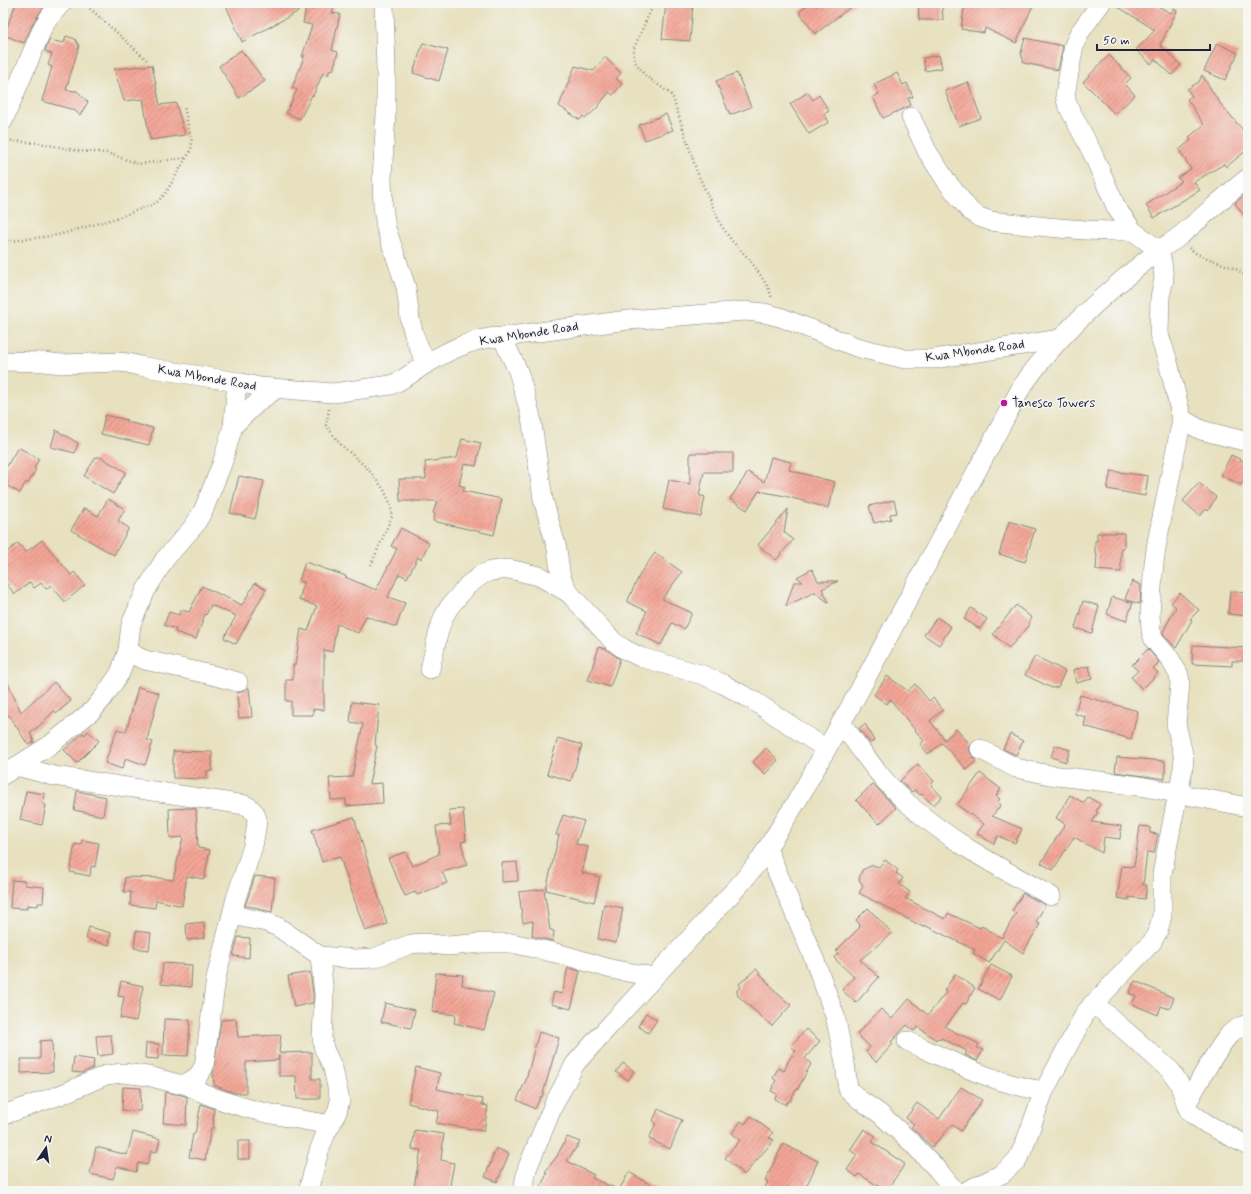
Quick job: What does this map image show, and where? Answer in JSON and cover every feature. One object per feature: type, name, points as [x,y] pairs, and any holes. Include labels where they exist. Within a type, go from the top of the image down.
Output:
[{"type":"street","points":[[3,121],[43,27],[50,16],[62,3]]},
{"type":"street","points":[[384,3],[386,114],[382,180],[383,206],[386,228],[406,287],[410,319],[414,334],[426,364]]},
{"type":"street","points":[[767,848],[815,961],[835,1016],[845,1064],[848,1089],[860,1100],[879,1113],[911,1142],[937,1169],[968,1190],[1002,1174],[1017,1160],[1024,1146],[1044,1091],[1086,1012],[1152,942],[1158,931],[1162,916],[1162,874],[1184,758],[1176,724],[1180,684],[1179,675],[1170,659],[1154,640],[1151,631],[1150,613],[1157,542],[1182,419],[1168,362],[1159,334],[1160,297],[1164,279],[1162,262],[1159,250],[1133,231],[1117,209],[1092,152],[1067,104],[1065,95],[1074,45],[1080,32],[1101,3]]},
{"type":"street","points":[[911,117],[927,151],[947,182],[970,211],[980,217],[991,221],[1071,230],[1099,232],[1133,231]]},
{"type":"street","points":[[523,1191],[527,1169],[553,1106],[576,1064],[598,1037],[742,882],[767,848],[797,801],[841,723],[1021,388],[1035,368],[1060,339],[1106,296],[1159,250],[1176,239],[1248,178]]},
{"type":"street","name":"Kwa Mbonde Road","points":[[3,361],[61,364],[123,363],[260,387],[333,393],[391,385],[460,346],[490,337],[628,320],[745,311],[764,313],[780,317],[850,345],[905,359],[934,359],[1060,339]]},
{"type":"street","points":[[502,336],[518,371],[531,417],[543,499],[557,549],[561,578],[569,593],[613,641],[624,649],[640,657],[703,675],[723,684],[754,701],[826,749]]},
{"type":"street","points":[[10,770],[50,745],[93,710],[120,673],[128,650],[131,624],[146,590],[165,559],[194,526],[203,511],[222,464],[233,426],[237,382]]},
{"type":"street","points":[[233,426],[259,401],[276,389]]},
{"type":"street","points":[[1182,419],[1201,430],[1248,442]]},
{"type":"street","points":[[430,670],[439,630],[444,616],[450,606],[468,585],[483,574],[491,571],[509,569],[539,576],[569,593]]},
{"type":"street","points":[[128,650],[145,660],[238,682]]},
{"type":"street","points":[[841,723],[886,783],[933,825],[998,867],[1052,896]]},
{"type":"street","points":[[980,749],[1016,768],[1050,775],[1120,783],[1248,807]]},
{"type":"street","points":[[10,770],[238,804],[249,807],[255,813],[257,819],[253,846],[242,875],[216,978],[204,1067],[197,1077],[185,1084]]},
{"type":"street","points":[[232,915],[278,926],[320,956],[355,959],[374,958],[411,944],[423,943],[448,946],[482,943],[512,943],[564,955],[611,969],[654,977]]},
{"type":"street","points":[[308,1191],[319,1150],[337,1112],[340,1101],[333,1068],[324,1049],[322,1038],[324,994],[320,956]]},
{"type":"street","points":[[1092,1004],[1104,1012],[1171,1071],[1179,1083],[1186,1106],[1194,1116],[1248,1146]]},
{"type":"street","points":[[1186,1106],[1212,1060],[1230,1035],[1241,1026],[1248,1024]]},
{"type":"street","points":[[907,1041],[965,1068],[1009,1084],[1044,1091]]},
{"type":"street","points":[[3,1114],[60,1095],[106,1075],[123,1073],[148,1076],[178,1084],[185,1084],[208,1096],[232,1104],[331,1125]]},
{"type":"path","points":[[84,3],[147,60]]},
{"type":"path","points":[[654,3],[634,48],[634,58],[646,76],[672,95],[697,172],[721,225],[726,233],[749,259],[768,287],[780,317]]},
{"type":"path","points":[[3,242],[58,235],[117,218],[156,203],[166,194],[190,150],[192,142],[184,107]]},
{"type":"path","points":[[3,140],[39,143],[79,151],[108,154],[139,164],[186,158]]},
{"type":"path","points":[[1176,239],[1197,254],[1236,269],[1248,277]]},
{"type":"path","points":[[333,393],[326,425],[340,444],[367,468],[383,488],[392,505],[392,516],[371,565]]},
{"type":"building","points":[[16,3],[47,3],[34,21],[24,43],[4,35]]},
{"type":"building","points":[[225,3],[293,3],[299,11],[242,42]]},
{"type":"building","points":[[316,3],[335,3],[332,13],[340,14],[332,50],[338,52],[333,70],[330,69],[328,75],[323,73],[313,96],[312,95],[300,119],[286,113],[297,90],[292,88],[305,55],[302,57],[312,25],[303,23],[306,8],[314,10]]},
{"type":"building","points":[[666,3],[693,3],[690,41],[662,39]]},
{"type":"building","points":[[811,3],[856,3],[815,34],[799,12]]},
{"type":"building","points":[[918,3],[942,3],[943,20],[919,20]]},
{"type":"building","points":[[965,3],[977,3],[1002,8],[1003,3],[1034,3],[1016,43],[985,28],[984,33],[961,29]]},
{"type":"building","points":[[1112,3],[1152,3],[1171,13],[1174,9],[1177,11],[1160,45],[1181,65],[1172,75],[1155,59],[1151,64],[1136,50],[1155,30]]},
{"type":"building","points":[[66,36],[75,39],[79,46],[66,90],[77,91],[88,102],[80,115],[74,110],[42,101],[52,67],[48,65],[52,54],[45,51],[49,40],[64,43]]},
{"type":"building","points":[[1025,38],[1063,46],[1058,70],[1024,63],[1021,53]]},
{"type":"building","points":[[423,43],[448,50],[439,81],[413,73]]},
{"type":"building","points":[[1217,43],[1238,53],[1225,80],[1204,71]]},
{"type":"building","points":[[241,50],[265,81],[239,98],[219,66]]},
{"type":"building","points":[[939,55],[942,68],[925,71],[923,58]]},
{"type":"building","points":[[1109,55],[1131,78],[1125,84],[1135,95],[1115,114],[1083,82]]},
{"type":"building","points":[[605,57],[621,73],[616,79],[622,84],[613,95],[609,92],[596,109],[586,118],[583,116],[580,120],[559,106],[575,66],[594,71]]},
{"type":"building","points":[[152,65],[160,105],[176,103],[185,135],[150,140],[143,99],[124,101],[114,69]]},
{"type":"building","points":[[737,73],[751,107],[730,115],[716,81]]},
{"type":"building","points":[[897,73],[903,85],[907,83],[913,97],[908,98],[911,105],[883,118],[873,97],[879,94],[874,84]]},
{"type":"building","points":[[1202,75],[1219,102],[1248,136],[1248,149],[1226,167],[1224,164],[1194,182],[1200,190],[1154,218],[1146,205],[1182,181],[1177,178],[1191,169],[1179,150],[1191,140],[1189,137],[1204,125],[1187,99],[1192,96],[1187,89],[1199,82]]},
{"type":"building","points":[[968,82],[981,118],[959,126],[945,91]]},
{"type":"building","points":[[808,92],[813,100],[819,95],[829,111],[824,114],[829,122],[809,134],[790,104]]},
{"type":"building","points":[[666,114],[673,130],[645,140],[639,125]]},
{"type":"building","points":[[1248,192],[1248,221],[1235,203]]},
{"type":"building","points":[[105,415],[127,420],[126,422],[153,428],[149,445],[101,434]]},
{"type":"building","points":[[56,430],[78,443],[75,453],[51,447]]},
{"type":"building","points":[[462,439],[481,443],[476,466],[464,464],[459,485],[465,487],[463,491],[502,499],[494,535],[433,521],[435,514],[433,513],[437,501],[400,501],[399,479],[426,479],[425,462],[457,458]]},
{"type":"building","points":[[18,447],[39,459],[34,468],[36,469],[28,484],[26,482],[20,493],[6,485],[8,482],[3,479],[3,473]]},
{"type":"building","points":[[690,453],[733,453],[733,472],[704,472],[699,495],[705,497],[701,517],[663,509],[669,480],[690,484]]},
{"type":"building","points":[[1231,455],[1248,463],[1248,470],[1241,485],[1221,475]]},
{"type":"building","points":[[96,457],[100,457],[126,472],[113,494],[84,476]]},
{"type":"building","points":[[771,457],[791,462],[789,470],[835,482],[828,508],[785,496],[759,491],[747,510],[730,499],[748,472],[764,482]]},
{"type":"building","points":[[1111,471],[1148,476],[1145,496],[1107,489]]},
{"type":"building","points":[[239,476],[264,481],[255,519],[230,513]]},
{"type":"building","points":[[1199,483],[1216,497],[1208,511],[1206,509],[1200,516],[1183,501]]},
{"type":"building","points":[[108,499],[125,509],[118,521],[129,528],[114,555],[71,530],[84,508],[98,516]]},
{"type":"building","points":[[894,500],[897,513],[890,514],[891,519],[874,523],[869,506]]},
{"type":"building","points":[[788,509],[784,532],[793,540],[776,560],[758,545]]},
{"type":"building","points":[[1009,521],[1035,529],[1025,562],[999,554]]},
{"type":"building","points":[[401,528],[429,543],[421,559],[418,557],[407,578],[399,574],[388,597],[405,603],[396,627],[366,616],[358,633],[337,624],[332,652],[324,650],[324,710],[313,709],[313,715],[291,715],[291,701],[286,701],[286,680],[293,680],[293,665],[295,665],[301,629],[308,631],[317,606],[299,600],[304,582],[299,581],[305,562],[346,576],[345,577],[376,590],[397,549],[391,546]]},
{"type":"building","points":[[1097,533],[1124,533],[1124,548],[1121,548],[1121,572],[1096,570],[1097,553],[1095,553],[1095,541],[1097,541]]},
{"type":"building","points":[[42,540],[71,575],[74,572],[85,585],[65,602],[51,585],[46,589],[41,583],[34,588],[30,582],[15,594],[3,580],[3,555],[18,543],[26,552]]},
{"type":"building","points":[[655,553],[682,572],[662,599],[692,613],[684,629],[672,623],[661,645],[636,633],[647,611],[627,602],[641,572]]},
{"type":"building","points":[[812,569],[818,581],[838,581],[822,589],[829,603],[815,592],[786,606],[794,582],[803,582],[797,577]]},
{"type":"building","points":[[1132,581],[1141,585],[1140,604],[1125,599]]},
{"type":"building","points":[[255,583],[266,589],[236,644],[224,638],[236,616],[211,605],[206,615],[205,614],[196,639],[175,632],[176,629],[164,625],[169,612],[179,615],[181,610],[189,612],[202,586],[242,605]]},
{"type":"building","points":[[1230,591],[1248,593],[1248,616],[1228,614]]},
{"type":"building","points":[[1180,593],[1199,610],[1190,619],[1192,620],[1176,648],[1163,632],[1176,607],[1171,603]]},
{"type":"building","points":[[1112,597],[1133,603],[1126,621],[1107,614]]},
{"type":"building","points":[[1083,601],[1099,606],[1092,633],[1075,628]]},
{"type":"building","points":[[1016,605],[1032,618],[1029,622],[1029,626],[1009,648],[993,634]]},
{"type":"building","points":[[971,608],[987,619],[980,629],[964,619]]},
{"type":"building","points":[[937,617],[951,627],[939,645],[924,635]]},
{"type":"building","points":[[1193,645],[1248,648],[1248,661],[1232,661],[1232,666],[1192,664]]},
{"type":"building","points":[[599,647],[606,649],[620,659],[610,687],[588,680]]},
{"type":"building","points":[[1148,649],[1159,662],[1153,668],[1158,673],[1142,689],[1131,677],[1138,671],[1132,665]]},
{"type":"building","points":[[1035,656],[1065,671],[1058,687],[1052,688],[1025,675]]},
{"type":"building","points":[[1089,666],[1092,679],[1076,683],[1073,670]]},
{"type":"building","points":[[3,673],[21,712],[54,682],[71,701],[57,713],[54,711],[38,727],[30,732],[34,742],[28,745],[9,715],[3,718]]},
{"type":"building","points":[[887,676],[908,691],[915,684],[929,701],[933,698],[943,710],[930,721],[945,740],[956,729],[970,744],[969,749],[976,761],[967,770],[942,743],[928,754],[920,744],[924,741],[890,699],[887,704],[874,695]]},
{"type":"building","points":[[138,687],[159,693],[147,740],[153,742],[145,765],[126,758],[122,769],[105,763],[117,729],[126,732]]},
{"type":"building","points":[[249,688],[252,717],[239,718],[237,693]]},
{"type":"building","points":[[1080,695],[1138,711],[1131,739],[1084,726],[1086,717],[1075,714]]},
{"type":"building","points":[[352,702],[379,705],[375,745],[377,746],[369,784],[382,783],[383,803],[346,806],[346,799],[331,800],[329,778],[352,777],[363,724],[350,722]]},
{"type":"building","points":[[865,724],[875,740],[870,743],[859,728]]},
{"type":"building","points":[[88,731],[99,741],[77,763],[64,750],[83,733],[85,735]]},
{"type":"building","points":[[1010,734],[1023,741],[1016,755],[1003,749]]},
{"type":"building","points":[[558,738],[582,745],[571,781],[547,774]]},
{"type":"building","points":[[1055,745],[1070,750],[1066,762],[1051,757]]},
{"type":"building","points":[[766,748],[778,760],[765,774],[753,762]]},
{"type":"building","points":[[173,751],[212,752],[212,771],[207,771],[207,779],[173,778]]},
{"type":"building","points":[[1117,757],[1165,761],[1165,779],[1115,772]]},
{"type":"building","points":[[918,764],[934,781],[931,785],[942,797],[933,805],[922,794],[920,795],[915,790],[912,792],[900,781]]},
{"type":"building","points":[[980,773],[1001,789],[996,796],[1000,799],[997,802],[1001,805],[992,816],[1022,829],[1015,843],[998,836],[993,844],[977,833],[984,824],[957,805]]},
{"type":"building","points":[[873,784],[896,808],[879,824],[856,800]]},
{"type":"building","points":[[26,791],[45,794],[43,804],[46,805],[42,825],[20,820]]},
{"type":"building","points":[[77,791],[106,797],[103,816],[74,810]]},
{"type":"building","points":[[1070,795],[1084,803],[1088,797],[1100,804],[1096,811],[1098,812],[1092,822],[1121,826],[1120,839],[1104,837],[1102,853],[1074,837],[1053,870],[1041,863],[1065,824],[1056,818]]},
{"type":"building","points":[[169,809],[196,809],[198,848],[210,850],[204,879],[187,876],[182,906],[156,900],[155,908],[130,905],[131,892],[124,892],[125,877],[173,880],[183,837],[170,838]]},
{"type":"building","points":[[463,809],[466,841],[461,842],[467,865],[442,872],[447,883],[417,895],[415,892],[405,896],[388,858],[406,852],[412,866],[439,854],[436,826],[451,825],[449,810]]},
{"type":"building","points":[[563,815],[584,821],[576,844],[588,847],[582,873],[600,877],[594,902],[546,890],[559,835],[556,835]]},
{"type":"building","points":[[354,817],[387,924],[365,931],[340,857],[322,862],[312,830]]},
{"type":"building","points":[[1140,826],[1150,827],[1150,833],[1158,834],[1154,853],[1147,852],[1143,885],[1147,885],[1145,899],[1129,897],[1129,900],[1117,898],[1122,866],[1134,867]]},
{"type":"building","points":[[82,840],[99,843],[95,867],[91,866],[90,876],[70,872],[75,844],[81,845]]},
{"type":"building","points":[[885,860],[898,870],[896,873],[903,878],[899,884],[910,892],[905,898],[945,919],[948,913],[980,928],[982,926],[1002,938],[1016,913],[1012,911],[1023,893],[1045,905],[1036,922],[1040,924],[1023,953],[1004,940],[989,963],[973,953],[975,950],[924,925],[923,927],[859,893],[863,886],[859,879],[862,870],[873,865],[879,867]]},
{"type":"building","points":[[517,862],[518,881],[502,882],[502,863]]},
{"type":"building","points":[[255,876],[275,878],[272,912],[245,906]]},
{"type":"building","points":[[12,880],[25,881],[25,885],[44,887],[43,903],[38,903],[38,906],[27,905],[27,909],[10,908]]},
{"type":"building","points":[[544,889],[550,930],[554,931],[553,941],[532,936],[533,921],[523,923],[519,892]]},
{"type":"building","points":[[604,904],[623,908],[616,943],[598,939]]},
{"type":"building","points":[[868,908],[892,933],[860,960],[879,977],[856,1003],[842,990],[854,977],[834,958],[838,953],[836,951],[860,927],[856,920]]},
{"type":"building","points":[[204,922],[205,938],[187,940],[186,924]]},
{"type":"building","points":[[89,927],[111,933],[109,945],[86,939]]},
{"type":"building","points":[[136,931],[151,933],[149,950],[134,948]]},
{"type":"building","points":[[238,937],[250,938],[249,958],[233,956]]},
{"type":"building","points":[[163,963],[192,965],[191,987],[161,984]]},
{"type":"building","points":[[991,965],[1012,976],[1000,1000],[978,989]]},
{"type":"building","points":[[568,968],[580,971],[571,1009],[551,1004],[554,992],[562,994]]},
{"type":"building","points":[[756,969],[778,994],[791,1005],[772,1026],[737,995],[738,993],[736,991],[741,987],[739,984]]},
{"type":"building","points":[[310,972],[313,1003],[294,1007],[288,976]]},
{"type":"building","points":[[436,973],[463,975],[462,985],[494,993],[484,1030],[454,1023],[456,1015],[432,1012]]},
{"type":"building","points":[[955,974],[975,988],[966,1004],[963,1003],[945,1027],[979,1044],[977,1048],[983,1050],[977,1061],[965,1055],[967,1051],[941,1038],[940,1040],[937,1038],[936,1040],[918,1027],[914,1031],[907,1025],[891,1042],[893,1044],[876,1062],[866,1052],[870,1047],[857,1034],[881,1009],[892,1019],[909,999],[928,1015],[946,992],[944,991]]},
{"type":"building","points":[[121,981],[143,986],[136,1021],[120,1018],[124,997],[118,996]]},
{"type":"building","points":[[1135,981],[1174,998],[1169,1009],[1161,1006],[1158,1015],[1132,1004],[1136,996],[1129,993]]},
{"type":"building","points":[[385,1003],[415,1010],[411,1028],[381,1022]]},
{"type":"building","points":[[646,1013],[657,1020],[648,1033],[638,1026]]},
{"type":"building","points":[[164,1019],[190,1020],[188,1056],[163,1055]]},
{"type":"building","points":[[236,1019],[238,1037],[281,1035],[279,1053],[312,1052],[312,1079],[320,1079],[320,1099],[297,1099],[296,1076],[279,1076],[279,1055],[278,1060],[246,1062],[246,1093],[234,1093],[214,1085],[213,1073],[221,1020]]},
{"type":"building","points":[[806,1029],[820,1041],[805,1058],[811,1064],[797,1090],[786,1105],[774,1099],[777,1094],[771,1091],[776,1080],[773,1078],[778,1068],[784,1071],[790,1058],[796,1051],[791,1046]]},
{"type":"building","points":[[539,1032],[559,1038],[542,1097],[541,1096],[535,1109],[517,1100],[526,1080]]},
{"type":"building","points":[[111,1035],[113,1054],[98,1056],[96,1036]]},
{"type":"building","points":[[52,1040],[53,1072],[21,1073],[21,1059],[40,1059],[40,1041]]},
{"type":"building","points":[[146,1043],[159,1044],[158,1059],[145,1058]]},
{"type":"building","points":[[74,1057],[94,1060],[93,1068],[82,1073],[72,1072]]},
{"type":"building","points":[[623,1063],[634,1071],[628,1080],[616,1072]]},
{"type":"building","points":[[416,1067],[440,1073],[437,1089],[483,1099],[482,1105],[488,1106],[484,1131],[436,1123],[439,1111],[408,1103]]},
{"type":"building","points":[[123,1087],[141,1088],[140,1111],[122,1110]]},
{"type":"building","points":[[961,1087],[982,1100],[961,1131],[952,1125],[932,1147],[911,1127],[914,1124],[906,1118],[917,1103],[939,1119]]},
{"type":"building","points":[[165,1092],[187,1097],[186,1125],[163,1123]]},
{"type":"building","points":[[201,1104],[214,1109],[213,1128],[211,1128],[205,1160],[189,1157]]},
{"type":"building","points":[[658,1109],[682,1120],[670,1149],[649,1139],[656,1123],[653,1121]]},
{"type":"building","points":[[751,1116],[773,1133],[769,1138],[774,1140],[744,1175],[725,1158],[740,1140],[732,1133],[741,1121],[745,1124]]},
{"type":"building","points":[[864,1129],[876,1136],[872,1142],[905,1164],[886,1191],[859,1174],[857,1177],[847,1170],[857,1155],[850,1150]]},
{"type":"building","points":[[415,1130],[444,1134],[441,1160],[454,1163],[449,1191],[413,1191],[421,1150],[412,1149]]},
{"type":"building","points":[[133,1132],[160,1139],[157,1152],[151,1151],[147,1165],[138,1163],[136,1172],[117,1166],[113,1179],[90,1174],[96,1147],[127,1155]]},
{"type":"building","points":[[567,1137],[580,1142],[567,1161],[594,1175],[592,1178],[619,1190],[629,1172],[661,1191],[538,1191],[547,1174],[545,1172],[557,1156]]},
{"type":"building","points":[[238,1141],[250,1141],[250,1159],[238,1159]]},
{"type":"building","points":[[783,1144],[818,1161],[804,1191],[763,1191],[768,1182],[765,1181]]},
{"type":"building","points":[[496,1148],[509,1154],[497,1182],[485,1177]]},
{"type":"place","name":"Tanesco Towers","points":[[1004,403]]}]
